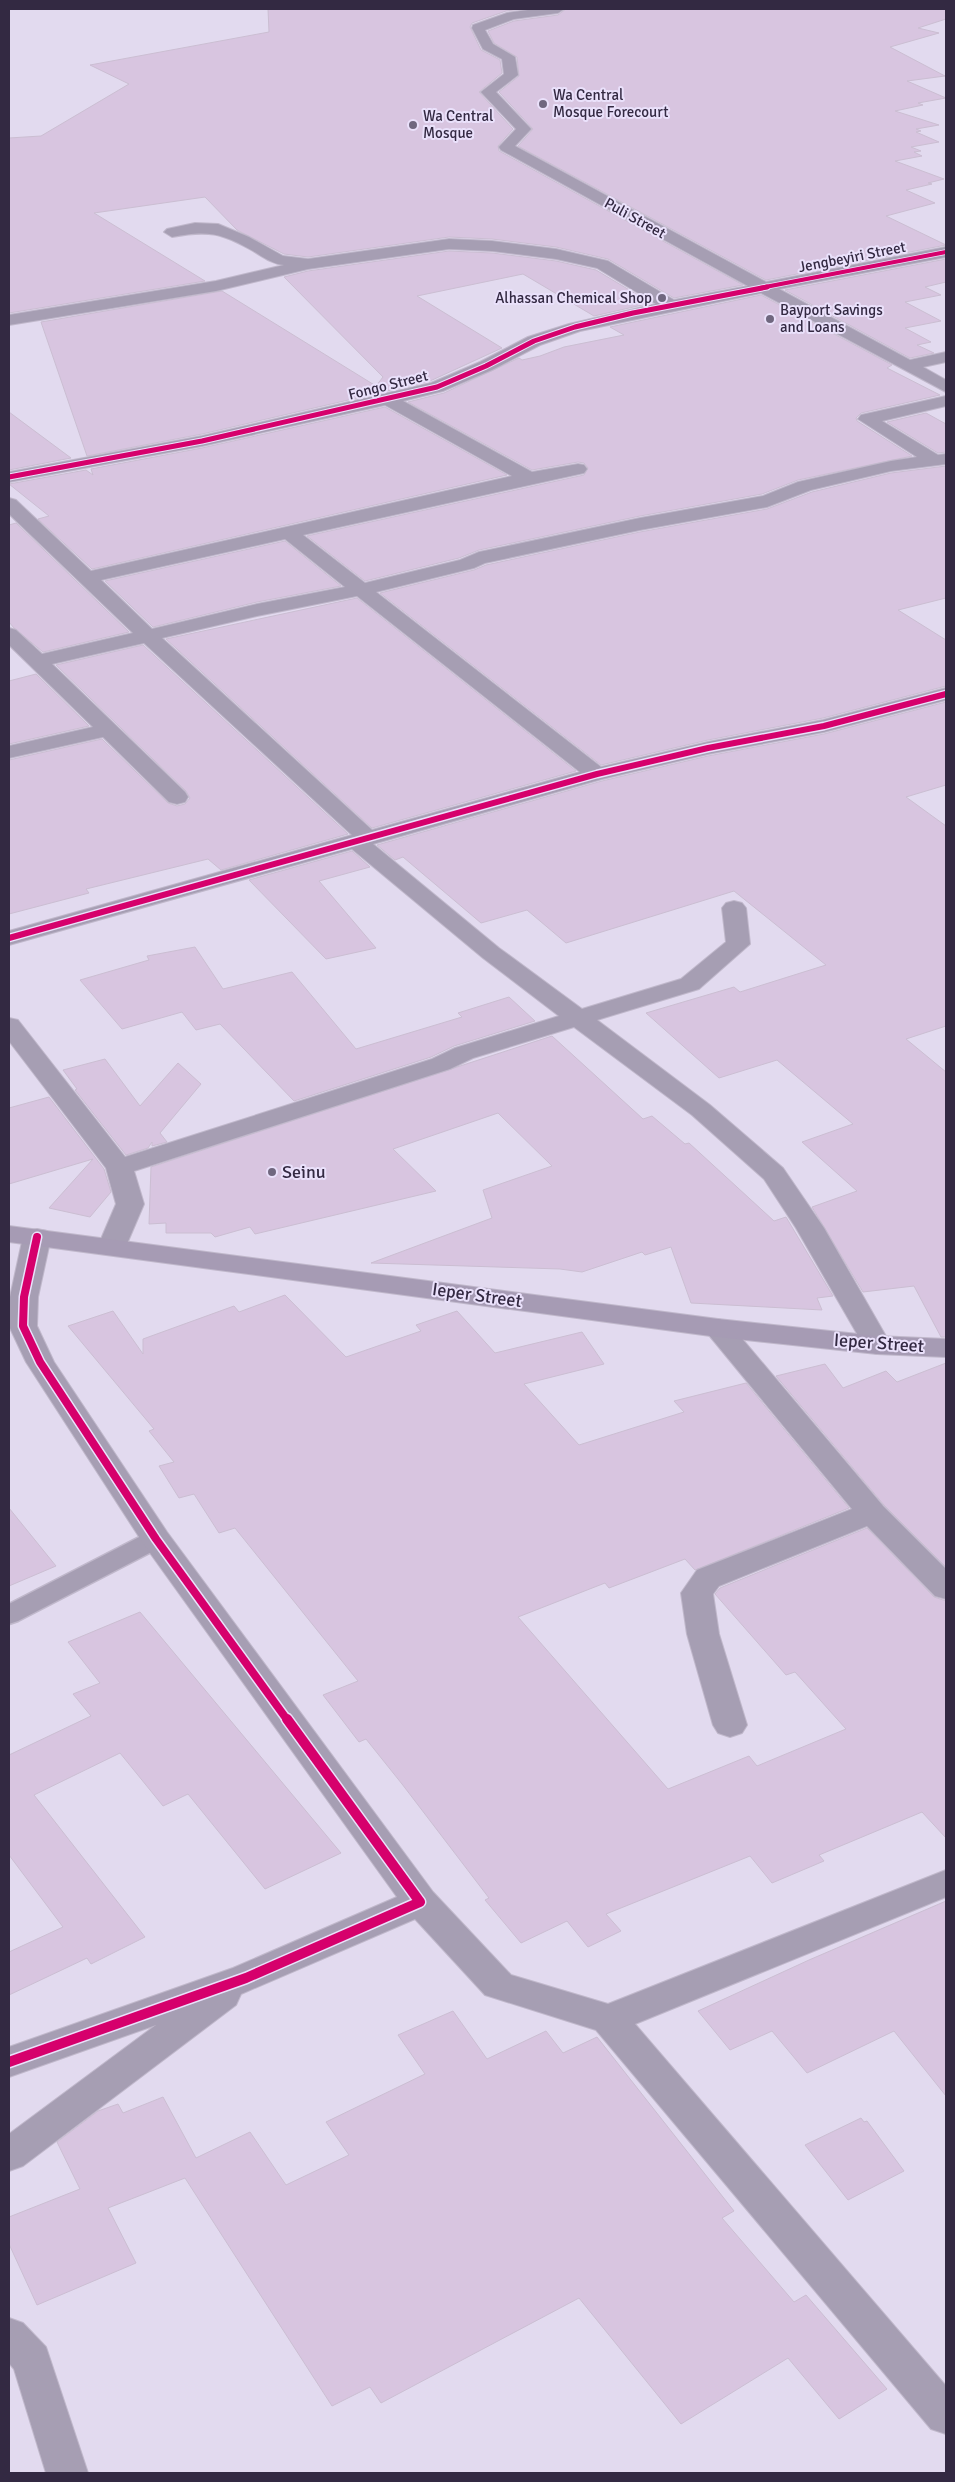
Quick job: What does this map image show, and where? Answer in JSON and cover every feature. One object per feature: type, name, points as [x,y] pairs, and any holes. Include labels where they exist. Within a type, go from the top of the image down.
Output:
[{"type":"street","name":"Puli Street","points":[[558,9],[512,16],[478,28],[488,46],[508,57],[511,75],[488,92],[524,128],[506,147],[946,387]]},
{"type":"street","points":[[172,232],[195,228],[218,229],[244,240],[278,260],[308,264]]},
{"type":"street","points":[[9,320],[216,286],[308,264],[362,258],[449,244],[492,246],[556,254],[602,264],[672,306]]},
{"type":"street","name":"Jengbeyiri Street","points":[[764,288],[946,252]]},
{"type":"street","name":"Fongo Street","points":[[9,477],[202,441],[387,400],[437,387],[486,366],[534,341],[575,327],[764,288]]},
{"type":"street","points":[[907,366],[946,357]]},
{"type":"street","points":[[387,400],[529,478]]},
{"type":"street","points":[[940,459],[866,419],[946,402]]},
{"type":"street","points":[[36,662],[257,610],[360,590],[467,564],[478,558],[640,524],[767,501],[805,486],[891,466],[940,459]]},
{"type":"street","points":[[86,578],[287,531],[578,469]]},
{"type":"street","points":[[9,504],[362,839],[490,953],[701,1110],[774,1174],[810,1228],[877,1345]]},
{"type":"street","points":[[287,531],[597,774]]},
{"type":"street","points":[[9,634],[177,796]]},
{"type":"street","points":[[9,938],[597,774],[708,748],[824,726],[946,694]]},
{"type":"street","points":[[9,752],[107,730]]},
{"type":"street","points":[[119,1167],[441,1064],[464,1053],[576,1017],[690,984],[738,944],[734,908]]},
{"type":"street","points":[[9,1025],[119,1167],[130,1204],[112,1246]]},
{"type":"street","points":[[23,1236],[23,1326],[40,1362],[156,1540],[420,1902],[498,1985],[609,2019],[946,2416]]},
{"type":"street","name":"Ieper Street","points":[[23,1236],[112,1246],[718,1328],[877,1345],[946,1348]]},
{"type":"street","points":[[718,1328],[872,1513],[946,1588]]},
{"type":"street","points":[[730,1725],[703,1634],[697,1593],[708,1578],[872,1513]]},
{"type":"street","points":[[609,2019],[946,1883]]},
{"type":"street","points":[[9,2062],[246,1978],[420,1902]]},
{"type":"street","points":[[9,2156],[124,2067],[246,1978]]},
{"type":"street","points":[[9,2336],[32,2360],[67,2473]]},
{"type":"lane","points":[[9,1615],[156,1540]]},
{"type":"building","points":[[268,9],[523,9],[506,11],[472,23],[470,27],[481,50],[500,60],[502,73],[479,92],[513,129],[498,146],[499,151],[743,285],[674,298],[608,259],[556,247],[492,239],[449,237],[308,257],[284,254],[237,230],[205,197],[94,213],[205,281],[9,313],[9,138],[41,136],[129,84],[90,65],[269,32]]},
{"type":"building","points":[[566,9],[946,9],[946,19],[918,28],[939,33],[890,47],[945,76],[907,81],[946,98],[918,103],[923,105],[895,111],[939,125],[916,129],[921,131],[916,132],[939,142],[911,147],[921,151],[914,152],[922,156],[895,161],[944,179],[906,190],[935,203],[886,216],[946,245],[766,280],[518,146],[533,129],[499,92],[519,76],[517,57],[494,43],[488,31],[514,21],[558,15]]},
{"type":"building","points":[[449,251],[492,253],[556,261],[596,270],[651,303],[594,316],[523,274],[417,296],[502,348],[430,381],[202,434],[87,456],[41,322],[222,291],[376,386],[383,377],[284,277],[308,271]]},
{"type":"building","points":[[946,259],[946,282],[925,287],[941,295],[905,302],[941,321],[905,328],[931,342],[917,345],[934,353],[910,358],[785,290]]},
{"type":"building","points":[[761,295],[892,365],[887,368],[940,395],[861,413],[856,418],[857,421],[912,456],[798,480],[762,494],[640,516],[479,550],[459,558],[365,581],[307,536],[584,475],[588,468],[584,463],[578,462],[532,470],[408,402],[444,393],[519,358],[522,360],[540,356],[564,347],[624,335],[610,327]]},
{"type":"building","points":[[385,407],[507,475],[92,569],[38,519],[49,516],[9,484],[86,470],[93,475],[91,469],[202,448]]},
{"type":"building","points":[[9,412],[71,458],[9,470]]},
{"type":"building","points":[[926,413],[946,424],[946,452],[938,453],[887,422]]},
{"type":"building","points":[[946,466],[946,598],[898,610],[946,640],[946,686],[823,718],[708,740],[601,765],[380,593],[474,570],[486,565],[640,532],[767,509],[812,492],[891,473]]},
{"type":"building","points":[[16,523],[129,632],[43,652],[14,628],[9,622],[9,525]]},
{"type":"building","points":[[285,541],[341,586],[257,602],[153,627],[105,581]]},
{"type":"building","points":[[357,598],[576,771],[372,828],[166,639]]},
{"type":"building","points":[[143,645],[348,834],[221,870],[208,859],[86,889],[89,893],[9,914],[9,760],[102,739],[168,803],[177,806],[185,804],[190,798],[186,791],[56,665]]},
{"type":"building","points":[[36,674],[89,726],[9,744],[9,681]]},
{"type":"building","points":[[946,702],[946,785],[906,797],[946,826],[946,1026],[906,1039],[946,1072],[946,1337],[941,1337],[914,1286],[863,1292],[812,1207],[857,1191],[802,1142],[853,1124],[777,1060],[719,1078],[646,1013],[734,987],[740,992],[826,965],[734,891],[566,943],[527,910],[481,923],[403,857],[395,860],[377,845],[602,781],[708,756],[824,734]]},
{"type":"building","points":[[352,851],[370,867],[319,881],[376,948],[326,959],[249,880]]},
{"type":"building","points":[[195,947],[223,989],[292,972],[356,1049],[462,1017],[458,1013],[509,997],[535,1021],[454,1046],[431,1057],[294,1101],[220,1024],[196,1030],[182,1012],[122,1029],[80,980],[149,960],[147,956]]},
{"type":"building","points":[[552,1036],[643,1119],[652,1116],[685,1144],[689,1143],[774,1221],[786,1217],[833,1296],[817,1298],[822,1310],[691,1303],[671,1247],[645,1255],[642,1252],[582,1272],[560,1269],[371,1263],[492,1218],[483,1190],[552,1166],[498,1113],[393,1149],[436,1191],[255,1234],[250,1227],[215,1237],[211,1233],[166,1233],[166,1223],[149,1224],[151,1167]]},
{"type":"building","points":[[105,1059],[140,1106],[178,1063],[201,1084],[160,1133],[167,1142],[152,1146],[152,1142],[148,1148],[126,1155],[75,1090],[77,1089],[63,1070]]},
{"type":"building","points":[[49,1097],[104,1169],[111,1192],[90,1217],[49,1208],[93,1159],[9,1184],[9,1108]]},
{"type":"building","points":[[285,1295],[346,1357],[421,1331],[416,1325],[457,1311],[495,1353],[582,1332],[604,1364],[524,1384],[579,1445],[684,1412],[674,1401],[746,1383],[849,1508],[695,1570],[685,1559],[609,1588],[605,1583],[518,1617],[668,1789],[749,1756],[757,1766],[846,1729],[795,1672],[786,1675],[715,1594],[720,1588],[867,1528],[934,1597],[946,1601],[946,1838],[922,1812],[819,1855],[824,1861],[772,1883],[750,1856],[606,1914],[621,1931],[588,1947],[567,1921],[521,1943],[485,1900],[489,1898],[402,1784],[366,1739],[359,1742],[323,1695],[358,1681],[235,1528],[219,1533],[194,1494],[179,1498],[159,1466],[174,1462],[149,1431],[154,1429],[68,1326],[113,1311],[143,1354],[143,1339],[234,1306],[239,1312]]},
{"type":"building","points":[[946,1363],[946,1567],[884,1505],[776,1376],[825,1364],[843,1388],[886,1371],[897,1382]]},
{"type":"building","points":[[9,1508],[56,1566],[9,1586]]},
{"type":"building","points":[[140,1612],[341,1853],[265,1889],[188,1794],[163,1806],[120,1753],[34,1795],[145,1937],[91,1964],[87,1958],[9,1995],[9,1952],[63,1927],[9,1855],[9,1755],[91,1716],[73,1694],[100,1683],[68,1642]]},
{"type":"building","points":[[946,1901],[946,2096],[894,2031],[807,2073],[772,2031],[730,2050],[698,2011],[809,1960]]},
{"type":"building","points":[[453,2011],[487,2059],[546,2031],[563,2053],[597,2037],[734,2211],[722,2218],[794,2302],[806,2295],[887,2389],[839,2419],[788,2358],[681,2424],[579,2298],[381,2403],[370,2387],[332,2406],[185,2178],[108,2208],[136,2263],[37,2305],[9,2244],[9,2217],[80,2189],[57,2142],[98,2111],[118,2104],[123,2113],[163,2097],[196,2158],[250,2132],[286,2185],[349,2155],[326,2122],[425,2074],[398,2035]]},
{"type":"building","points":[[861,2118],[864,2122],[867,2121],[904,2171],[848,2200],[805,2145]]},
{"type":"cycle path","points":[[9,477],[202,441],[327,414],[437,387],[486,366],[534,341],[575,327],[633,313],[946,252]]},
{"type":"cycle path","points":[[9,938],[597,774],[708,748],[824,726],[946,694]]},
{"type":"cycle path","points":[[9,2062],[246,1978],[420,1902],[156,1539],[40,1362],[23,1326],[24,1297],[37,1237]]},
{"type":"place","name":"Wa Central Mosque Forecourt","points":[[543,104]]},
{"type":"place","name":"Wa Central Mosque","points":[[413,125]]},
{"type":"place","name":"Alhassan Chemical Shop","points":[[662,298]]},
{"type":"place","name":"Bayport Savings and Loans","points":[[770,319]]},
{"type":"place","name":"Seinu","points":[[272,1172]]}]
